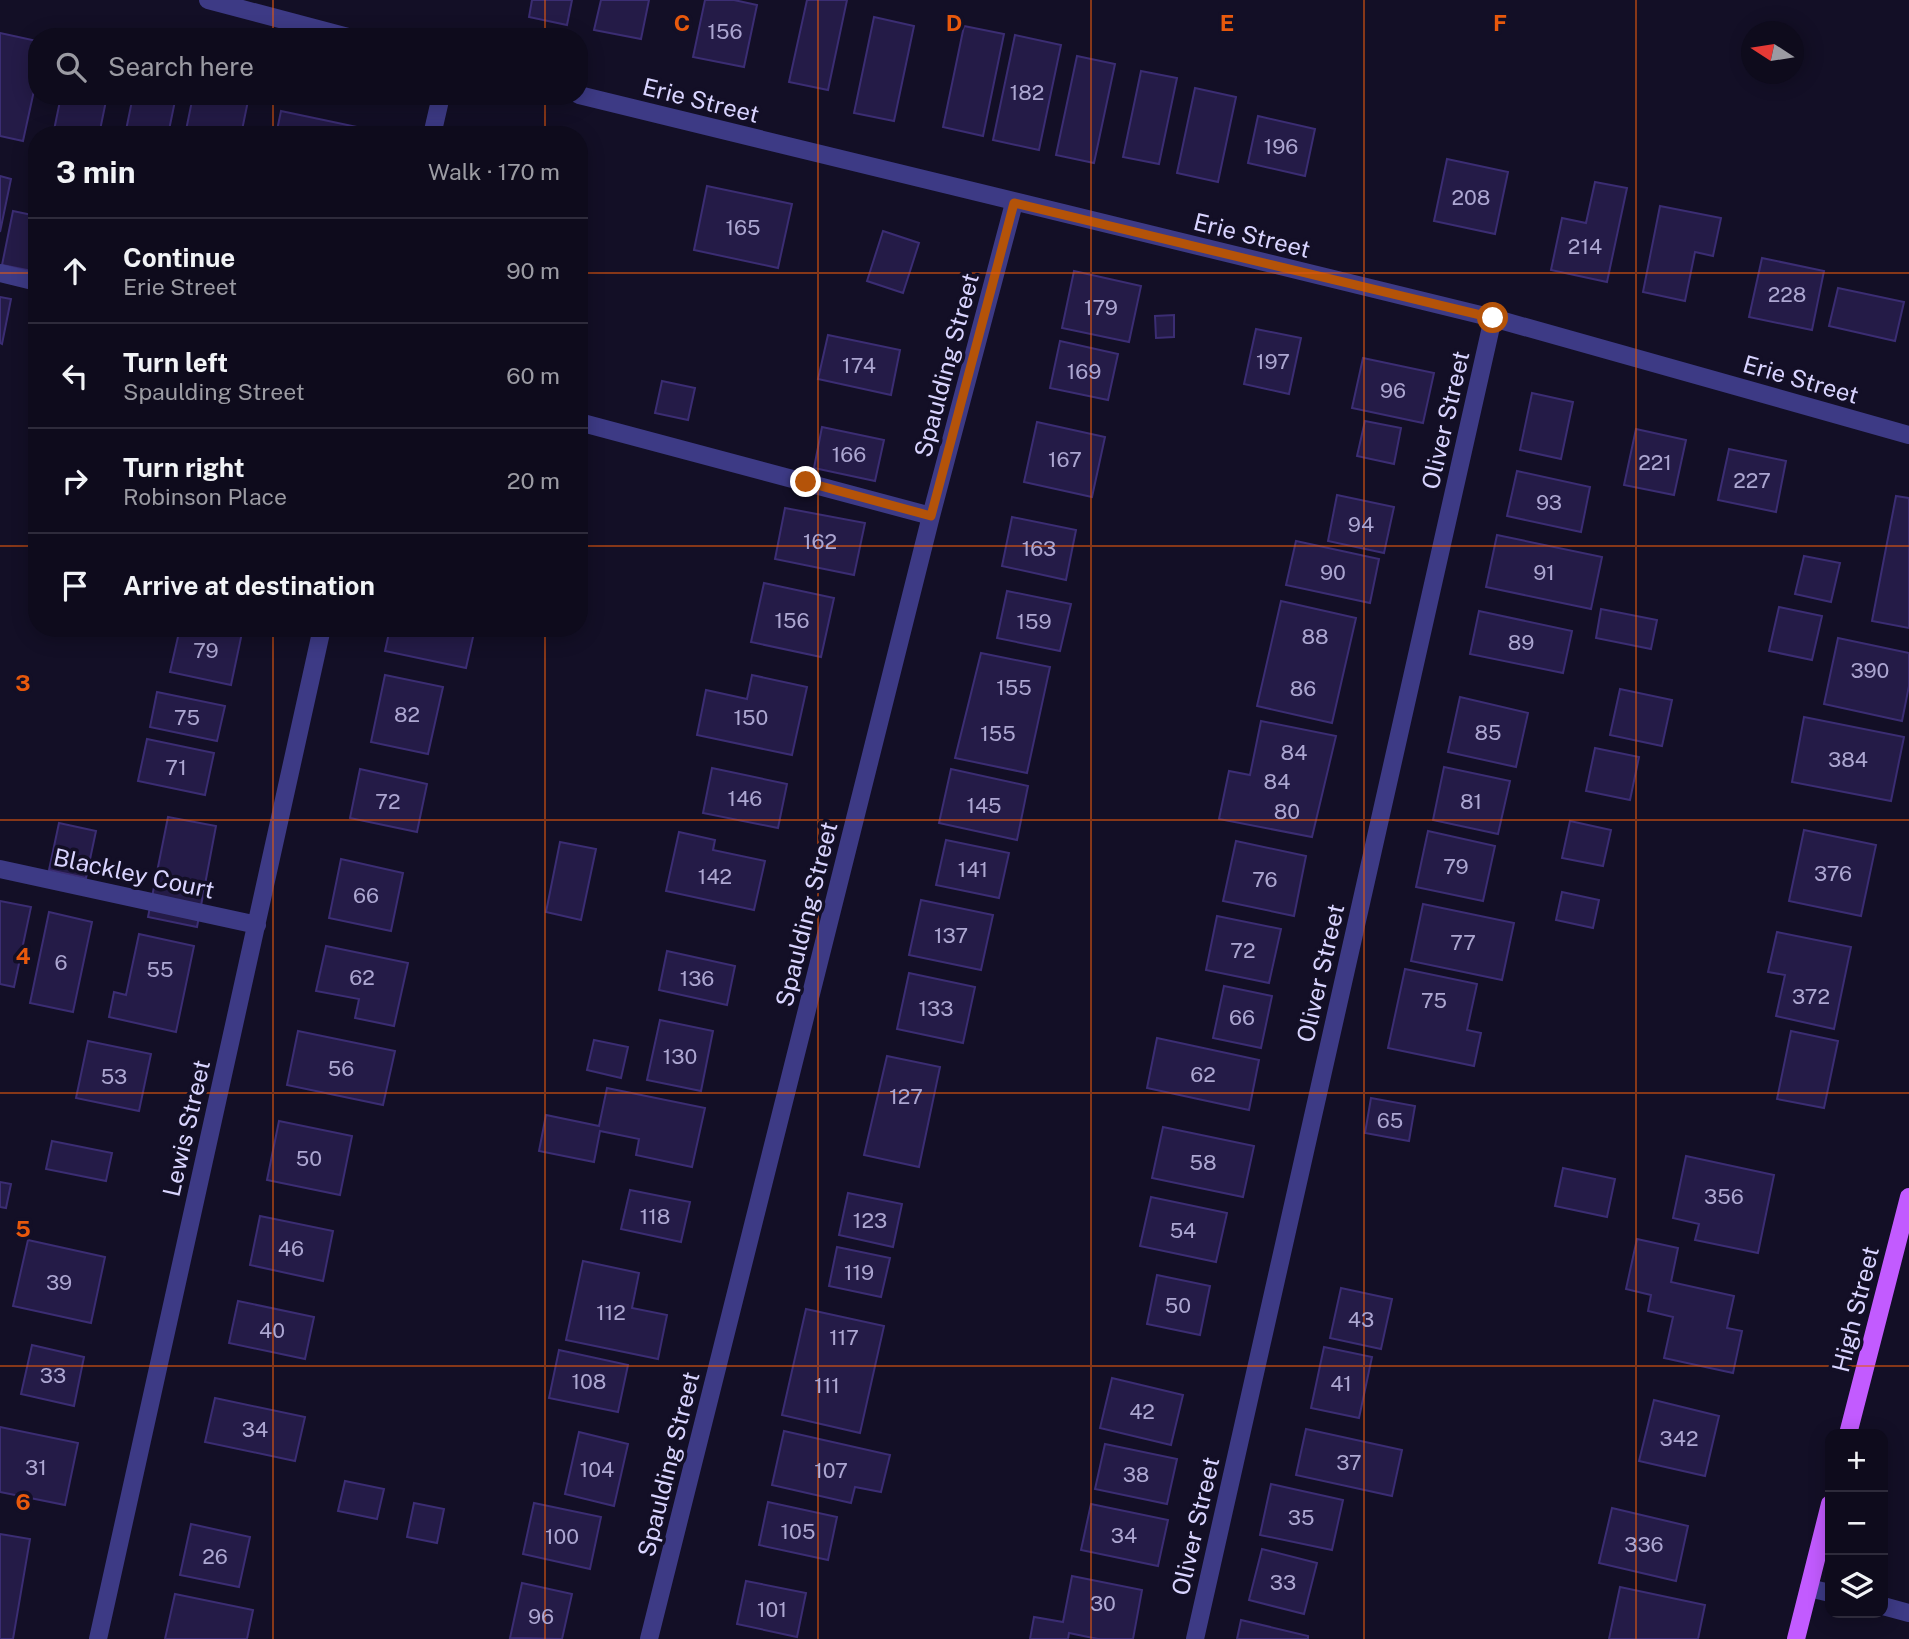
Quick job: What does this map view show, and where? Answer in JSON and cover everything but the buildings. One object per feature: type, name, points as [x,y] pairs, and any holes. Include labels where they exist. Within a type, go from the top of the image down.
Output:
[{"type":"main road","name":"High Street","points":[[1849,1429],[1909,1197]]},
{"type":"main road","points":[[1796,1639],[1825,1524]]},
{"type":"street","points":[[208,0],[314,28]]},
{"type":"street","name":"Erie Street","points":[[588,97],[1493,318],[1909,435]]},
{"type":"street","points":[[434,126],[439,105]]},
{"type":"street","name":"Spaulding Street","points":[[649,1639],[931,516],[1014,203]]},
{"type":"street","points":[[0,273],[28,280]]},
{"type":"street","name":"Oliver Street","points":[[1195,1639],[1493,318]]},
{"type":"street","points":[[588,424],[931,516]]},
{"type":"street","name":"Lewis Street","points":[[97,1639],[319,637]]},
{"type":"street","name":"Blackley Court","points":[[0,869],[257,925]]},
{"type":"street","points":[[1809,1588],[1825,1592]]},
{"type":"street","points":[[1888,1607],[1909,1613]]},
{"type":"route","points":[[806,482],[931,516],[1014,203],[1493,318]]}]
